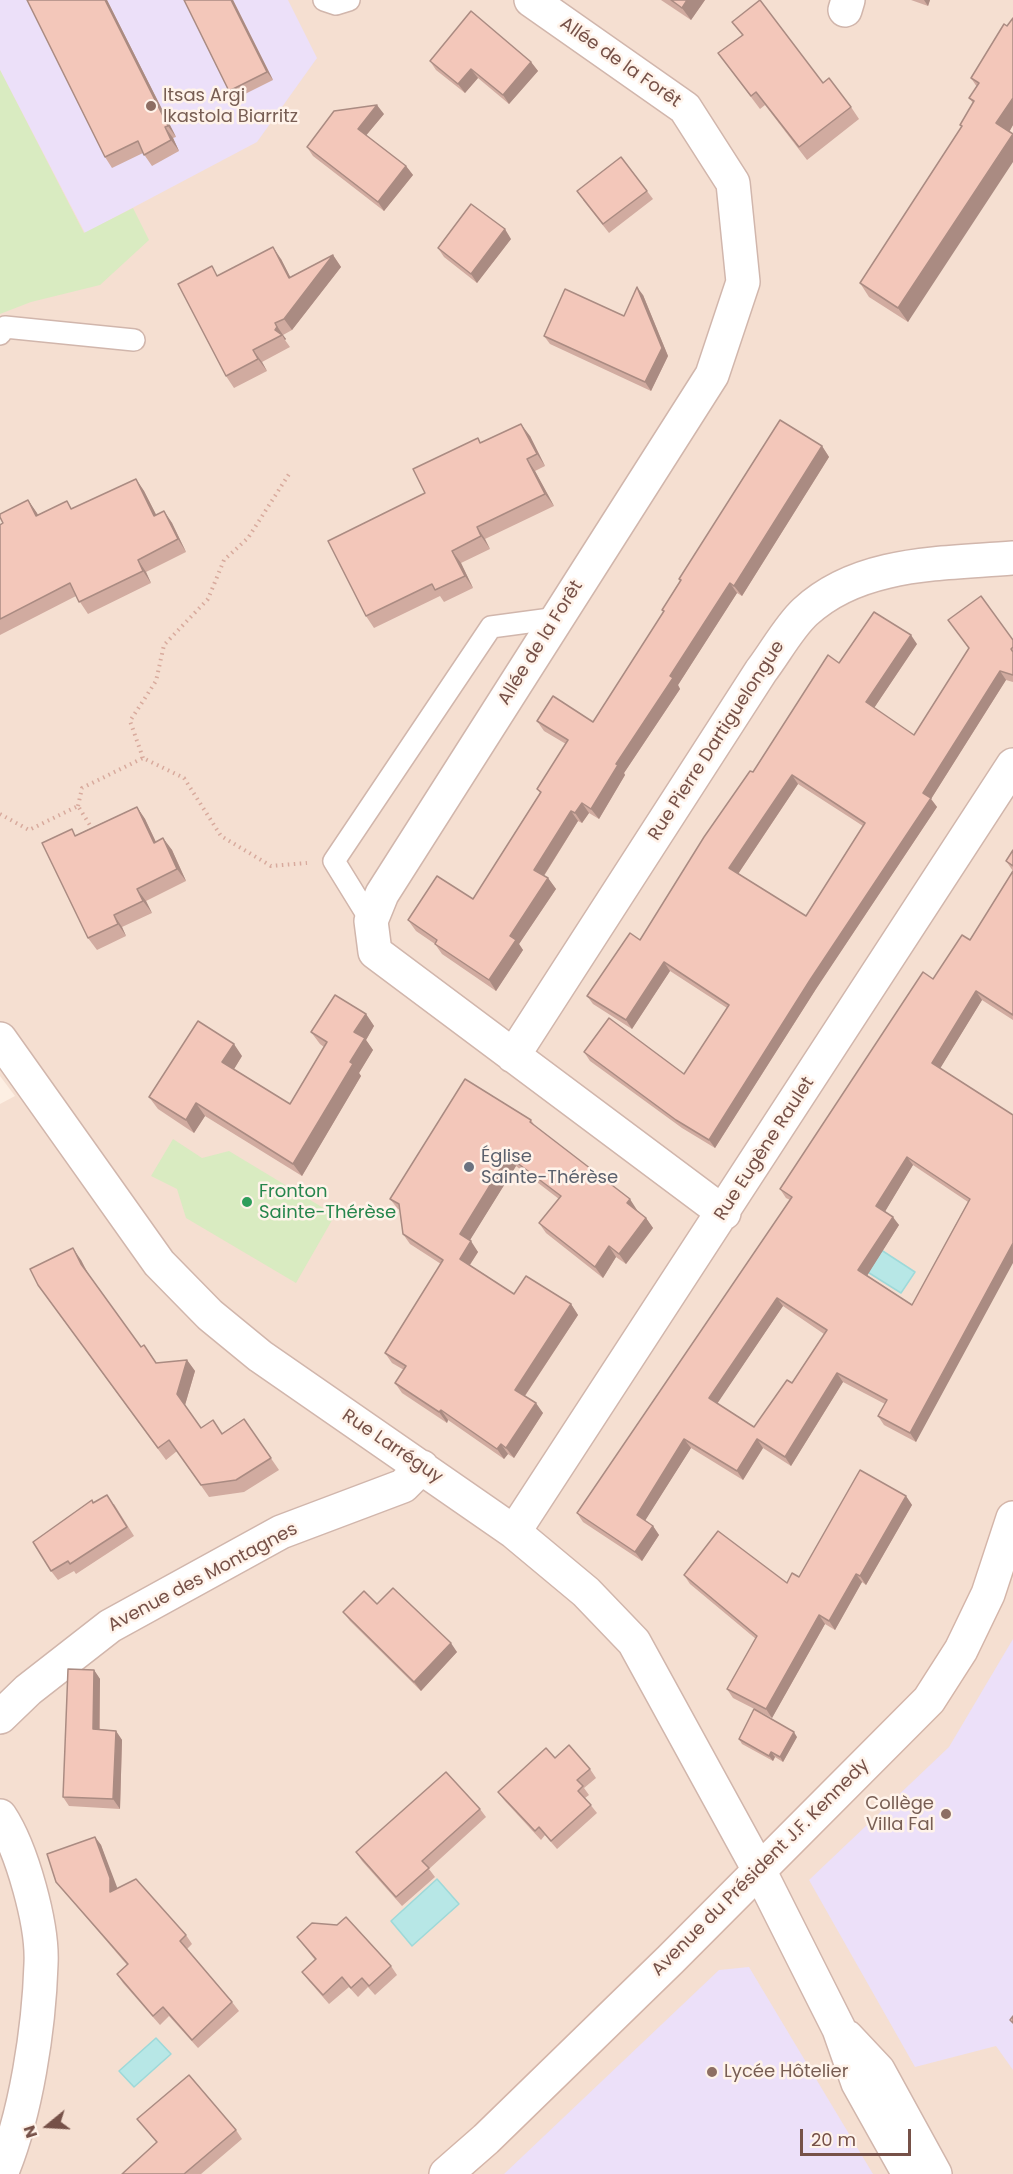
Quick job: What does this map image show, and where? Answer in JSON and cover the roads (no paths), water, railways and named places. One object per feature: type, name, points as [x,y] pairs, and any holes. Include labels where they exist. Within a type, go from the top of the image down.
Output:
[{"type":"street","name":"Allée de la Forêt","points":[[531,0],[685,108],[733,183],[743,282],[712,375],[382,894],[371,921],[375,952],[724,1213]]},
{"type":"street","name":"Rue Pierre Dartiguelongue","points":[[513,1056],[761,671],[804,613],[843,585],[880,571],[1013,558]]},
{"type":"street","name":"Rue Eugène Raulet","points":[[514,1532],[724,1213],[1013,765]]},
{"type":"street","name":"Rue Larréguy","points":[[0,1039],[159,1263],[210,1316],[260,1356],[514,1532],[586,1592],[634,1642],[759,1870],[839,2029]]},
{"type":"street","name":"Avenue des Montagnes","points":[[0,1717],[28,1690],[110,1626],[281,1532],[403,1486],[422,1467]]},
{"type":"street","name":"Avenue du Président J.F. Kennedy","points":[[446,2174],[486,2139],[596,2033],[929,1700],[961,1650],[988,1594],[1013,1518]]},
{"type":"street","points":[[0,1816],[31,1889],[42,1962],[28,2086],[2,2174]]},
{"type":"street","points":[[839,2029],[858,2083],[909,2174]]},
{"type":"street","points":[[839,2029],[878,2070],[935,2174]]},
{"type":"lane","points":[[324,0],[336,4],[349,0]]},
{"type":"lane","points":[[0,334],[5,327],[134,340]]},
{"type":"lane","points":[[371,921],[334,861],[491,627],[558,618]]},
{"type":"water","points":[[872,1244],[915,1272],[901,1293],[858,1266]]},
{"type":"water","points":[[437,1879],[459,1904],[412,1946],[391,1921]]},
{"type":"water","points":[[156,2038],[171,2054],[134,2087],[119,2071]]},
{"type":"place","name":"Itsas Argi Ikastola Biarritz","points":[[151,106]]},
{"type":"place","name":"Église Sainte-Thérèse","points":[[469,1167]]},
{"type":"place","name":"Fronton Sainte-Thérèse","points":[[247,1202]]},
{"type":"place","name":"Collège Villa Fal","points":[[946,1814]]},
{"type":"place","name":"Lycée Hôtelier","points":[[712,2072]]}]
